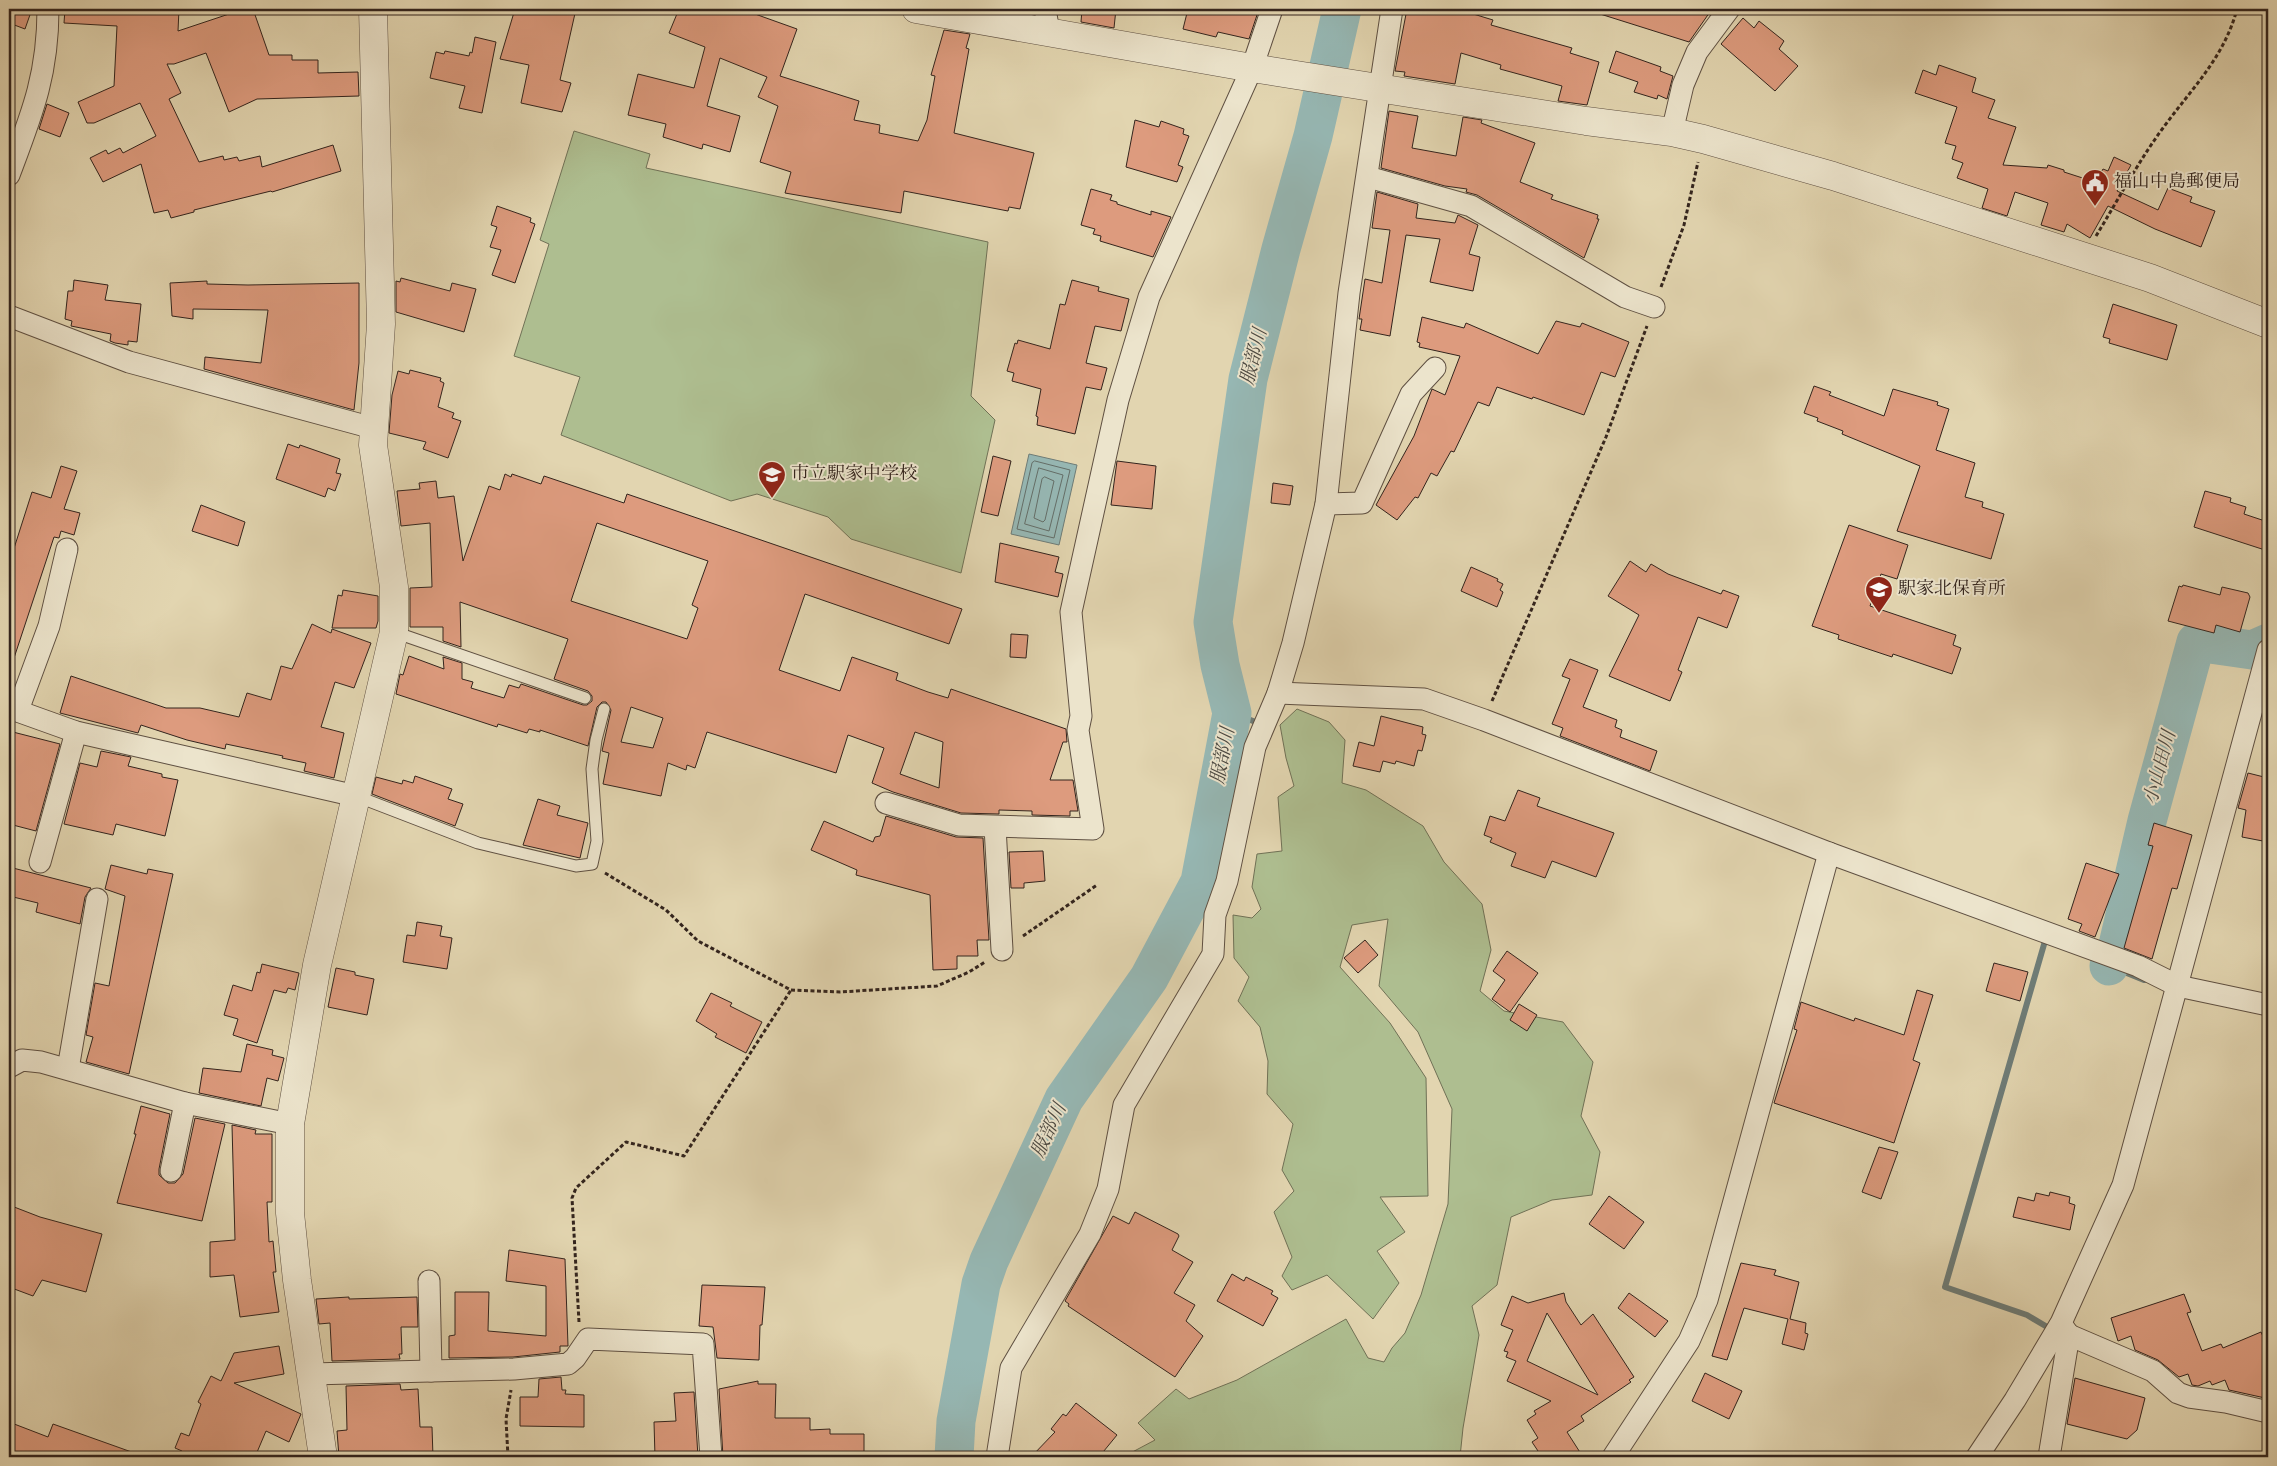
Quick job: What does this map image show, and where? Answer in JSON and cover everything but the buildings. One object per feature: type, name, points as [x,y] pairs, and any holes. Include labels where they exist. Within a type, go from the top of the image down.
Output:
[{"type":"street","points":[[9,174],[35,107],[45,65],[48,9]]},
{"type":"street","points":[[323,1457],[297,1280],[290,1213],[290,1124],[317,965],[394,632],[394,587],[373,445],[381,324],[373,9]]},
{"type":"street","points":[[916,9],[1047,20],[1252,68],[1586,121],[1672,132],[1703,139],[1834,176],[2150,278],[2268,324]]},
{"type":"street","points":[[886,803],[958,825],[1093,829],[1078,730],[1081,716],[1071,612],[1118,400],[1149,297],[1252,68],[1272,9]]},
{"type":"street","points":[[997,1457],[1011,1368],[1090,1234],[1108,1189],[1124,1105],[1213,954],[1215,915],[1227,882],[1255,747],[1278,693],[1293,643],[1326,504],[1349,293],[1392,9]]},
{"type":"street","points":[[1672,132],[1683,85],[1697,52],[1729,9]]},
{"type":"street","points":[[1368,177],[1471,206],[1625,296],[1654,307]]},
{"type":"street","points":[[9,316],[129,362],[373,428]]},
{"type":"street","points":[[1326,504],[1362,503],[1411,394],[1434,368]]},
{"type":"street","points":[[67,549],[48,626],[13,709],[76,732],[356,796]]},
{"type":"street","points":[[1977,1457],[2065,1329],[2122,1185],[2178,986],[2268,650]]},
{"type":"street","points":[[1278,693],[1424,699],[1484,720],[1829,853],[2138,966],[2178,986],[2268,1005]]},
{"type":"street","points":[[40,862],[76,732]]},
{"type":"street","points":[[995,827],[1002,950]]},
{"type":"street","points":[[1613,1457],[1689,1341],[1707,1300],[1829,853]]},
{"type":"street","points":[[68,1069],[97,899]]},
{"type":"street","points":[[9,1067],[22,1060],[68,1069],[185,1104],[290,1124]]},
{"type":"street","points":[[171,1171],[185,1104]]},
{"type":"street","points":[[428,1281],[431,1371]]},
{"type":"street","points":[[2065,1329],[2153,1371],[2178,1394],[2226,1402],[2268,1412]]},
{"type":"street","points":[[2049,1457],[2065,1329]]},
{"type":"street","points":[[311,1374],[514,1369],[568,1364],[576,1358],[588,1338],[703,1344],[711,1457]]},
{"type":"lane","points":[[394,632],[585,698]]},
{"type":"lane","points":[[356,796],[478,843],[576,866],[592,864],[597,841],[592,769],[596,740],[604,709]]},
{"type":"path","points":[[2087,258],[2095,238],[2162,130],[2214,63],[2232,29],[2237,9]]},
{"type":"path","points":[[1484,720],[1606,437],[1684,225],[1703,139]]},
{"type":"path","points":[[592,864],[666,910],[698,941],[791,990],[840,992],[937,986],[970,972],[1097,885]]},
{"type":"path","points":[[585,1344],[580,1338],[577,1292],[572,1198],[576,1188],[626,1142],[684,1156],[791,990]]},
{"type":"path","points":[[508,1457],[506,1419],[514,1369]]},
{"type":"green space","points":[[574,131],[650,154],[646,168],[988,242],[971,396],[995,420],[961,573],[851,539],[828,517],[757,494],[731,501],[561,435],[580,377],[514,356],[549,244],[540,240]]},
{"type":"green space","points":[[1297,709],[1329,722],[1345,740],[1342,783],[1366,790],[1423,826],[1444,862],[1482,904],[1491,950],[1480,991],[1504,1011],[1563,1022],[1593,1062],[1581,1116],[1600,1152],[1592,1195],[1552,1200],[1511,1217],[1497,1285],[1472,1306],[1479,1335],[1460,1457],[1123,1457],[1155,1440],[1138,1423],[1176,1389],[1189,1399],[1237,1380],[1346,1319],[1368,1358],[1384,1362],[1392,1348],[1405,1333],[1421,1295],[1448,1204],[1452,1109],[1418,1032],[1379,986],[1388,919],[1352,925],[1340,967],[1390,1023],[1426,1078],[1428,1196],[1380,1197],[1405,1232],[1377,1251],[1399,1283],[1373,1319],[1327,1275],[1292,1290],[1282,1276],[1292,1257],[1274,1212],[1294,1191],[1282,1170],[1293,1124],[1267,1094],[1268,1061],[1260,1027],[1238,1001],[1249,977],[1234,958],[1233,915],[1252,918],[1261,909],[1252,887],[1257,854],[1282,851],[1278,797],[1294,786],[1286,758],[1280,725]]},
{"type":"water","points":[[1029,454],[1077,465],[1059,545],[1011,534]]},
{"type":"waterway","name":"服部川","points":[[954,1457],[956,1421],[981,1284],[989,1261],[1064,1099],[1149,978],[1200,882],[1232,713],[1220,665],[1213,622],[1248,379],[1281,249],[1313,136],[1342,9]]},
{"type":"waterway","name":"小山田川","points":[[2109,966],[2118,945],[2147,821],[2196,642],[2252,650],[2268,643]]},
{"type":"waterway","points":[[1232,713],[1261,724]]},
{"type":"waterway","points":[[2045,941],[1945,1287],[2027,1315],[2054,1331]]},
{"type":"waterway","points":[[2112,967],[2144,980]]},
{"type":"waterway","points":[[2265,1457],[2268,1449]]},
{"type":"place","name":"福山中島郵便局","points":[[2095,207]]},
{"type":"place","name":"市立駅家中学校","points":[[772,499]]},
{"type":"place","name":"駅家北保育所","points":[[1879,614]]}]
